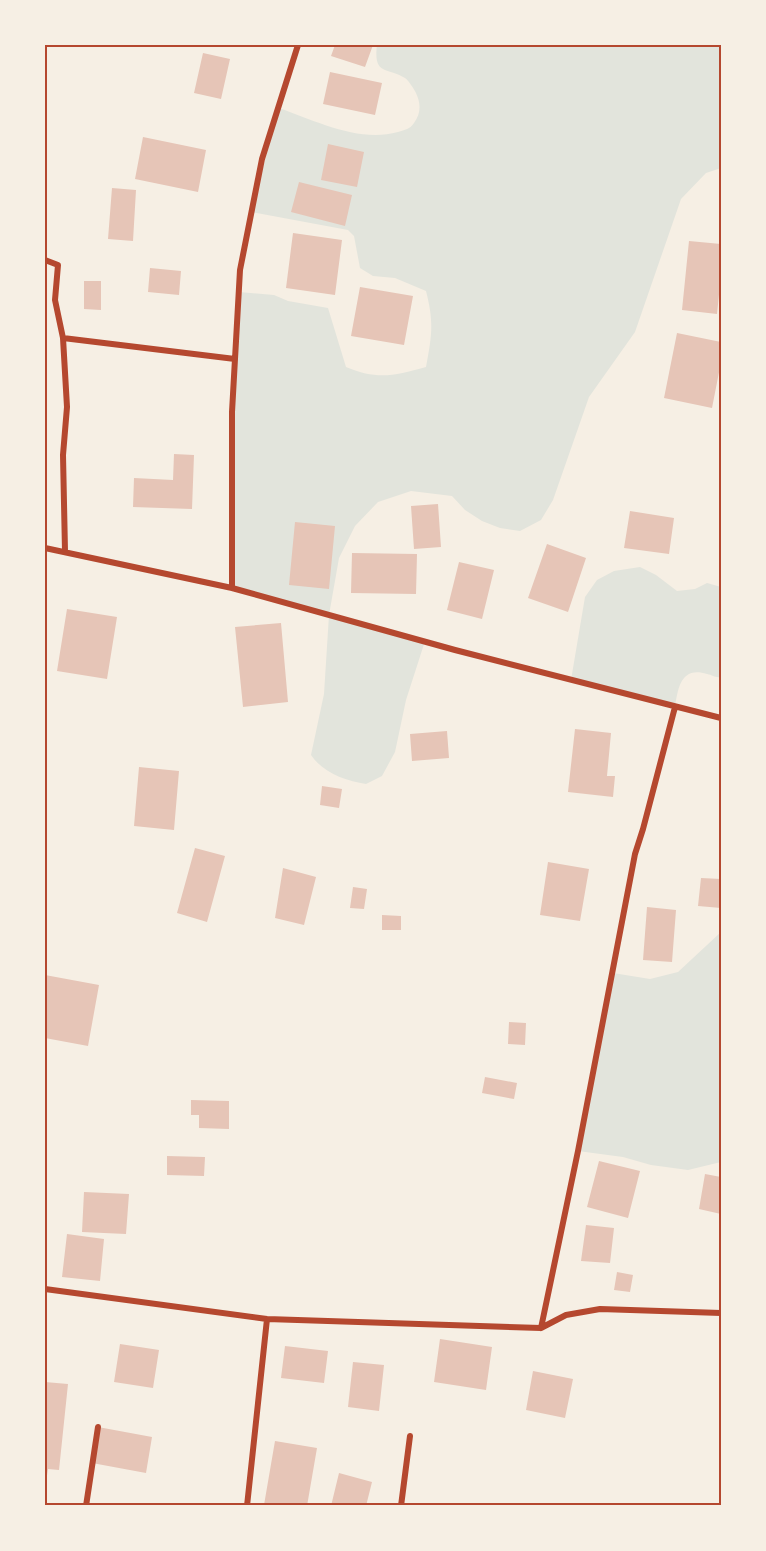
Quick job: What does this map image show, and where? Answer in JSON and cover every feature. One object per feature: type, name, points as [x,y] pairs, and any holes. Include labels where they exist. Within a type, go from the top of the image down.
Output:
[{"type":"street","points":[[232,588],[232,412],[240,270],[262,159],[298,45]]},
{"type":"street","points":[[45,260],[58,265],[55,300],[63,338],[67,407],[63,454],[65,551]]},
{"type":"street","points":[[63,338],[235,359]]},
{"type":"street","points":[[45,548],[232,588],[455,650],[721,718]]},
{"type":"street","points":[[541,1328],[578,1151],[635,854],[675,706]]},
{"type":"street","points":[[45,1289],[267,1319],[541,1328],[566,1315],[600,1309],[721,1313]]},
{"type":"street","points":[[247,1506],[267,1319]]},
{"type":"street","points":[[86,1506],[98,1427]]},
{"type":"street","points":[[401,1506],[410,1436]]},
{"type":"shaded area","points":[[377,45],[721,45],[721,168],[706,173],[681,199],[635,332],[589,397],[553,500],[541,520],[520,531],[500,528],[482,521],[465,510],[452,496],[411,491],[378,502],[355,526],[339,558],[329,615],[232,588],[232,412],[239,292],[274,295],[288,301],[328,308],[346,367],[367,374],[404,373],[426,367],[431,320],[426,291],[395,278],[373,276],[360,268],[354,236],[348,230],[251,212],[279,108],[353,133],[383,135],[409,128],[419,112],[418,97],[405,78],[380,66],[376,55]]},
{"type":"shaded area","points":[[640,567],[656,575],[677,591],[695,589],[707,583],[721,587],[721,677],[698,672],[686,676],[682,680],[675,707],[571,680],[585,597],[597,580],[614,571]]},
{"type":"shaded area","points":[[329,615],[425,641],[406,700],[395,752],[382,776],[366,784],[351,781],[328,771],[311,755],[324,694]]},
{"type":"shaded area","points":[[721,932],[721,1162],[688,1170],[578,1151],[613,973],[650,979],[678,972]]},
{"type":"building","points":[[335,45],[373,45],[365,67],[331,56]]},
{"type":"building","points":[[203,53],[230,59],[221,99],[194,93]]},
{"type":"building","points":[[330,72],[382,83],[375,115],[323,104]]},
{"type":"building","points":[[143,137],[206,150],[198,192],[135,179]]},
{"type":"building","points":[[328,144],[364,152],[357,187],[321,180]]},
{"type":"building","points":[[299,182],[352,195],[345,226],[291,212]]},
{"type":"building","points":[[112,188],[136,190],[133,241],[108,239]]},
{"type":"building","points":[[293,233],[342,240],[335,295],[286,288]]},
{"type":"building","points":[[689,241],[721,244],[717,314],[682,310]]},
{"type":"building","points":[[150,268],[181,271],[179,295],[148,292]]},
{"type":"building","points":[[84,281],[101,281],[101,310],[84,309]]},
{"type":"building","points":[[360,287],[413,296],[404,345],[351,336]]},
{"type":"building","points":[[677,333],[721,342],[721,362],[712,408],[664,398]]},
{"type":"building","points":[[174,454],[194,455],[192,509],[133,507],[134,478],[173,480]]},
{"type":"building","points":[[438,504],[441,547],[414,549],[411,506]]},
{"type":"building","points":[[630,511],[674,518],[669,554],[624,548]]},
{"type":"building","points":[[295,522],[335,526],[329,589],[289,585]]},
{"type":"building","points":[[547,544],[586,558],[568,612],[528,598]]},
{"type":"building","points":[[352,553],[417,554],[416,594],[351,593]]},
{"type":"building","points":[[459,562],[494,570],[482,619],[447,610]]},
{"type":"building","points":[[67,609],[117,617],[107,679],[57,671]]},
{"type":"building","points":[[281,623],[288,702],[243,707],[235,627]]},
{"type":"building","points":[[575,729],[611,733],[607,776],[615,776],[613,797],[568,792]]},
{"type":"building","points":[[447,731],[449,758],[412,761],[410,734]]},
{"type":"building","points":[[139,767],[179,771],[174,830],[134,826]]},
{"type":"building","points":[[322,786],[342,789],[339,808],[320,805]]},
{"type":"building","points":[[195,848],[225,856],[207,922],[177,913]]},
{"type":"building","points":[[548,862],[589,869],[580,921],[540,915]]},
{"type":"building","points":[[283,868],[316,877],[304,925],[275,918]]},
{"type":"building","points":[[701,878],[721,879],[721,908],[698,906]]},
{"type":"building","points":[[353,887],[367,889],[364,909],[350,908]]},
{"type":"building","points":[[647,907],[676,910],[672,962],[643,960]]},
{"type":"building","points":[[382,915],[401,916],[401,930],[382,930]]},
{"type":"building","points":[[45,975],[99,985],[88,1046],[45,1038]]},
{"type":"building","points":[[509,1022],[526,1023],[525,1045],[508,1044]]},
{"type":"building","points":[[485,1077],[517,1083],[514,1099],[482,1093]]},
{"type":"building","points":[[191,1100],[229,1101],[229,1129],[199,1128],[199,1115],[191,1115]]},
{"type":"building","points":[[167,1156],[205,1157],[204,1176],[167,1175]]},
{"type":"building","points":[[599,1161],[640,1171],[628,1218],[587,1207]]},
{"type":"building","points":[[705,1174],[721,1177],[721,1214],[699,1209]]},
{"type":"building","points":[[84,1192],[129,1194],[126,1234],[82,1232]]},
{"type":"building","points":[[586,1225],[614,1228],[610,1263],[581,1261]]},
{"type":"building","points":[[67,1234],[104,1239],[100,1281],[62,1277]]},
{"type":"building","points":[[617,1272],[633,1275],[630,1292],[614,1290]]},
{"type":"building","points":[[440,1339],[492,1347],[486,1390],[434,1382]]},
{"type":"building","points":[[120,1344],[159,1350],[153,1388],[114,1382]]},
{"type":"building","points":[[285,1346],[328,1351],[324,1383],[281,1378]]},
{"type":"building","points":[[353,1362],[384,1365],[379,1411],[348,1407]]},
{"type":"building","points":[[533,1371],[573,1379],[565,1418],[526,1410]]},
{"type":"building","points":[[45,1382],[68,1384],[59,1470],[48,1469],[46,1482]]},
{"type":"building","points":[[98,1427],[152,1437],[146,1473],[92,1463]]},
{"type":"building","points":[[275,1441],[317,1448],[307,1506],[264,1505]]},
{"type":"building","points":[[339,1473],[372,1482],[366,1506],[331,1506]]}]
